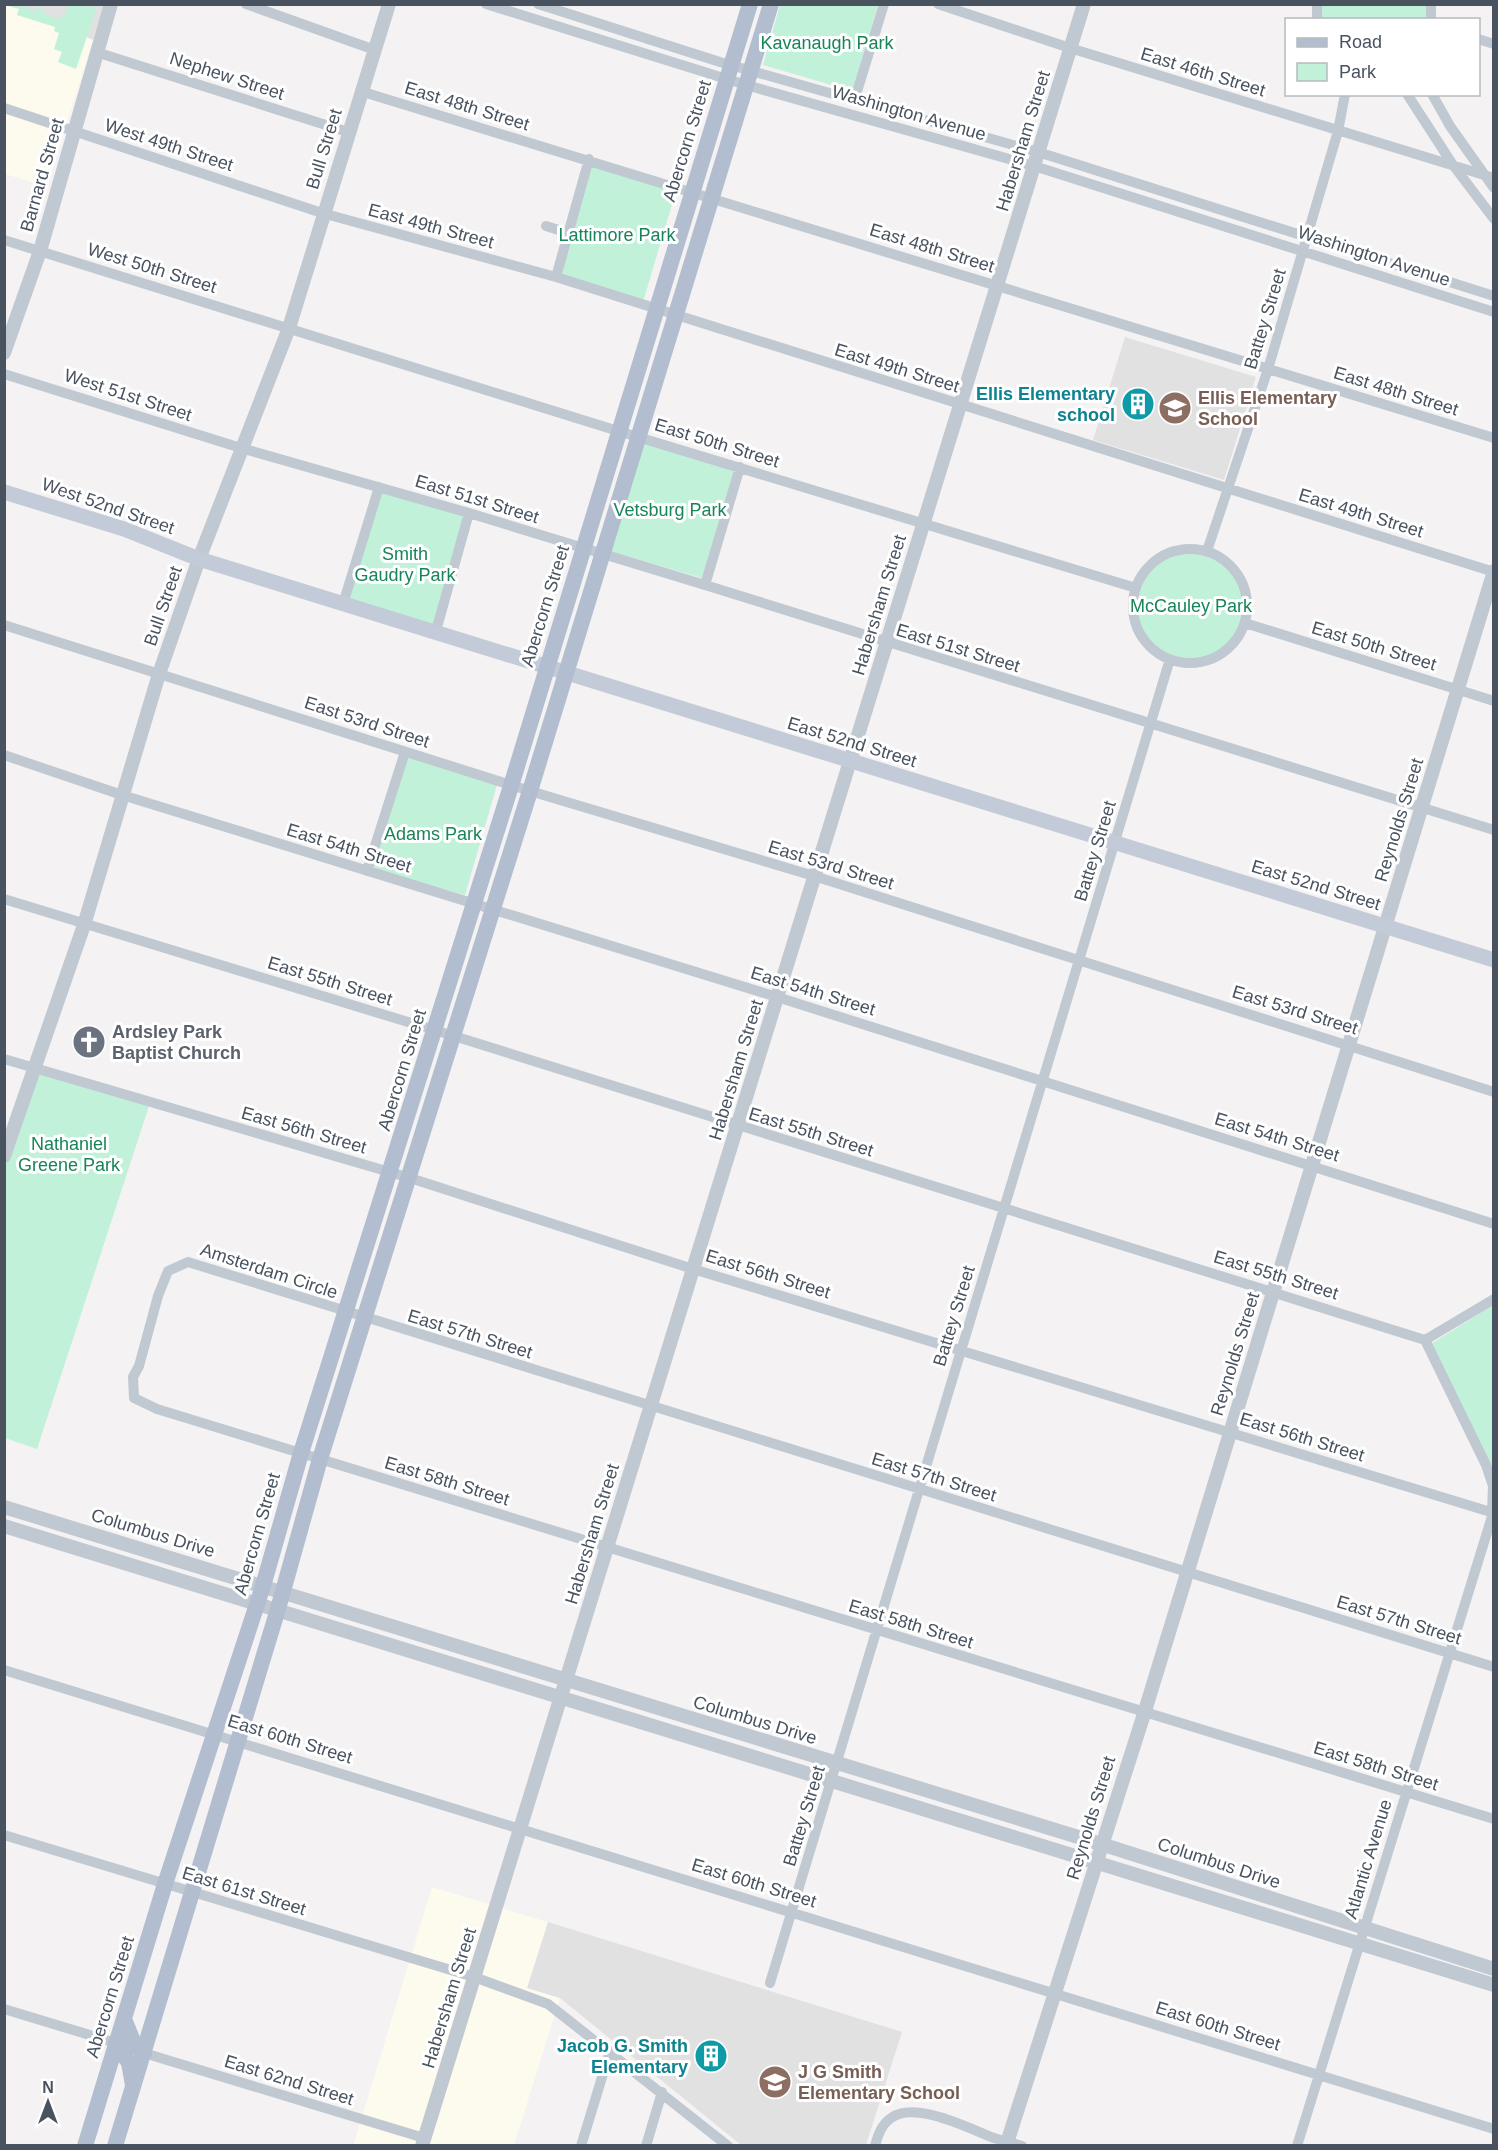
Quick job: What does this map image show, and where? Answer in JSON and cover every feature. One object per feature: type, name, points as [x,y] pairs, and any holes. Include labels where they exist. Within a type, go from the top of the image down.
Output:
[{"type":"main road","name":"Abercorn Street","points":[[85,2145],[165,1884],[263,1586],[301,1453],[347,1313],[511,786],[750,4]]},
{"type":"main road","points":[[115,2145],[278,1609],[320,1459],[530,791],[636,437],[771,4]]},
{"type":"main road","name":"West 52nd Street","points":[[4,492],[124,529],[199,559]]},
{"type":"main road","name":"East 52nd Street","points":[[199,559],[1494,960]]},
{"type":"main road","points":[[124,2019],[135,2046],[144,2053]]},
{"type":"main road","points":[[116,2043],[129,2063],[133,2089]]},
{"type":"street","name":"Barnard Street","points":[[4,353],[40,251],[111,4]]},
{"type":"street","points":[[246,4],[375,50]]},
{"type":"street","name":"Bull Street","points":[[4,1156],[84,925],[159,674],[199,559],[289,328],[322,213],[389,4]]},
{"type":"street","name":"Washington Avenue","points":[[486,4],[1307,236],[1494,296]]},
{"type":"street","name":"Washington Avenue","points":[[538,4],[748,78],[855,98],[1303,250],[1494,312]]},
{"type":"street","points":[[855,98],[884,4]]},
{"type":"street","name":"East 46th Street","points":[[938,4],[1338,132],[1494,178]]},
{"type":"street","name":"Habersham Street","points":[[423,2142],[1084,4]]},
{"type":"street","name":"Nephew Street","points":[[96,52],[348,132]]},
{"type":"street","name":"East 48th Street","points":[[360,91],[589,159],[1494,438]]},
{"type":"street","name":"Battey Street","points":[[1208,551],[1268,369],[1338,132],[1345,96]]},
{"type":"street","points":[[1408,96],[1453,165],[1494,219]]},
{"type":"street","points":[[1432,96],[1482,174],[1494,188]]},
{"type":"street","name":"West 49th Street","points":[[4,108],[322,213]]},
{"type":"street","points":[[556,277],[589,159]]},
{"type":"street","name":"East 49th Street","points":[[322,213],[556,277],[674,316],[1493,571]]},
{"type":"street","points":[[546,226],[568,233]]},
{"type":"street","name":"West 50th Street","points":[[4,240],[289,328]]},
{"type":"street","name":"East 50th Street","points":[[289,328],[636,437],[1136,588]]},
{"type":"street","name":"West 51st Street","points":[[4,374],[241,448]]},
{"type":"street","name":"East 51st Street","points":[[241,448],[470,513],[1494,830]]},
{"type":"street","points":[[705,585],[740,467]]},
{"type":"street","points":[[343,604],[379,487]]},
{"type":"street","points":[[436,631],[470,513]]},
{"type":"street","points":[[1179,550],[1208,551],[1221,557],[1240,578],[1246,591],[1248,608],[1245,623],[1237,639],[1213,658],[1184,662],[1170,659],[1156,651],[1138,629],[1134,614],[1136,588],[1151,564],[1165,555],[1179,550]]},
{"type":"street","name":"Reynolds Street","points":[[1006,2143],[1188,1572],[1493,571]]},
{"type":"street","name":"East 50th Street","points":[[1245,623],[1494,701]]},
{"type":"street","name":"East 53rd Street","points":[[4,625],[511,786],[814,876],[1349,1044],[1494,1092]]},
{"type":"street","name":"Battey Street","points":[[770,1983],[1170,659]]},
{"type":"street","points":[[367,871],[405,752]]},
{"type":"street","name":"East 54th Street","points":[[4,755],[122,795],[1312,1164],[1494,1224]]},
{"type":"street","name":"East 55th Street","points":[[4,899],[1273,1290],[1425,1340]]},
{"type":"street","name":"East 56th Street","points":[[4,1059],[391,1172],[693,1269],[1493,1512]]},
{"type":"street","name":"Amsterdam Circle","points":[[320,1459],[157,1409],[134,1398],[133,1377],[139,1366],[159,1296],[168,1271],[188,1262],[365,1319]]},
{"type":"street","points":[[1425,1340],[1494,1299]]},
{"type":"street","name":"East 57th Street","points":[[365,1319],[1494,1667]]},
{"type":"street","name":"Atlantic Avenue","points":[[1297,2145],[1493,1512],[1494,1486],[1486,1465],[1425,1340]]},
{"type":"street","name":"East 58th Street","points":[[320,1459],[1144,1714],[1494,1819]]},
{"type":"street","name":"Columbus Drive","points":[[4,1507],[1101,1844],[1494,1970]]},
{"type":"street","name":"Columbus Drive","points":[[4,1526],[1494,1985]]},
{"type":"street","name":"East 60th Street","points":[[4,1670],[214,1732],[1494,2129]]},
{"type":"street","name":"East 61st Street","points":[[4,1835],[474,1977],[548,2004],[662,2092],[722,2143]]},
{"type":"street","points":[[4,2009],[116,2043]]},
{"type":"street","points":[[581,2145],[610,2051]]},
{"type":"street","name":"East 62nd Street","points":[[144,2053],[423,2142]]},
{"type":"street","points":[[646,2145],[662,2092]]},
{"type":"street","points":[[874,2145],[881,2127],[892,2116],[912,2111],[955,2122],[1006,2143],[1022,2145]]},
{"type":"shaded area","points":[[4,5],[16,5],[93,40],[47,187],[5,174]]},
{"type":"shaded area","points":[[16,5],[104,5],[93,40]]},
{"type":"shaded area","name":"Ellis Elementary School","points":[[1125,337],[1256,377],[1224,480],[1093,440]]},
{"type":"shaded area","points":[[432,1887],[548,1922],[528,1988],[560,1998],[514,2145],[353,2146]]},
{"type":"shaded area","name":"J G Smith Elementary School","points":[[548,1922],[902,2032],[866,2145],[741,2145],[560,1998],[527,1988]]},
{"type":"green space","points":[[5,5],[22,5],[35,11],[40,7],[43,9],[42,12],[58,20],[60,16],[63,17],[69,5],[97,7],[76,69],[58,62],[62,52],[54,49],[59,33],[54,31],[55,27],[17,15],[19,9]]},
{"type":"green space","name":"Kavanaugh Park","points":[[780,5],[878,5],[852,91],[763,65]]},
{"type":"green space","points":[[1317,5],[1431,5],[1431,18],[1317,18]]},
{"type":"green space","name":"Lattimore Park","points":[[591,165],[676,191],[643,302],[560,275]]},
{"type":"green space","name":"Vetsburg Park","points":[[639,442],[734,470],[702,578],[606,550]]},
{"type":"green space","name":"Smith Gaudry Park","points":[[379,487],[469,513],[436,631],[343,604]]},
{"type":"green space","name":"McCauley Park","points":[[1190,549],[1212,554],[1230,566],[1242,584],[1247,606],[1242,628],[1230,646],[1212,658],[1190,663],[1168,658],[1150,646],[1138,628],[1133,606],[1138,584],[1150,566],[1168,554]]},
{"type":"green space","name":"Adams Park","points":[[407,756],[497,785],[465,895],[371,869]]},
{"type":"green space","name":"Nathaniel Greene Park","points":[[33,1069],[150,1103],[37,1449],[5,1438],[5,1156]]},
{"type":"green space","points":[[1493,1305],[1493,1474],[1431,1344]]},
{"type":"place","name":"Ellis Elementary school","points":[[1138,404]]},
{"type":"place","name":"Ellis Elementary School","points":[[1175,408]]},
{"type":"place","name":"Ardsley Park Baptist Church","points":[[89,1042]]},
{"type":"place","name":"Jacob G. Smith Elementary","points":[[711,2056]]},
{"type":"place","name":"J G Smith Elementary School","points":[[775,2082]]}]
